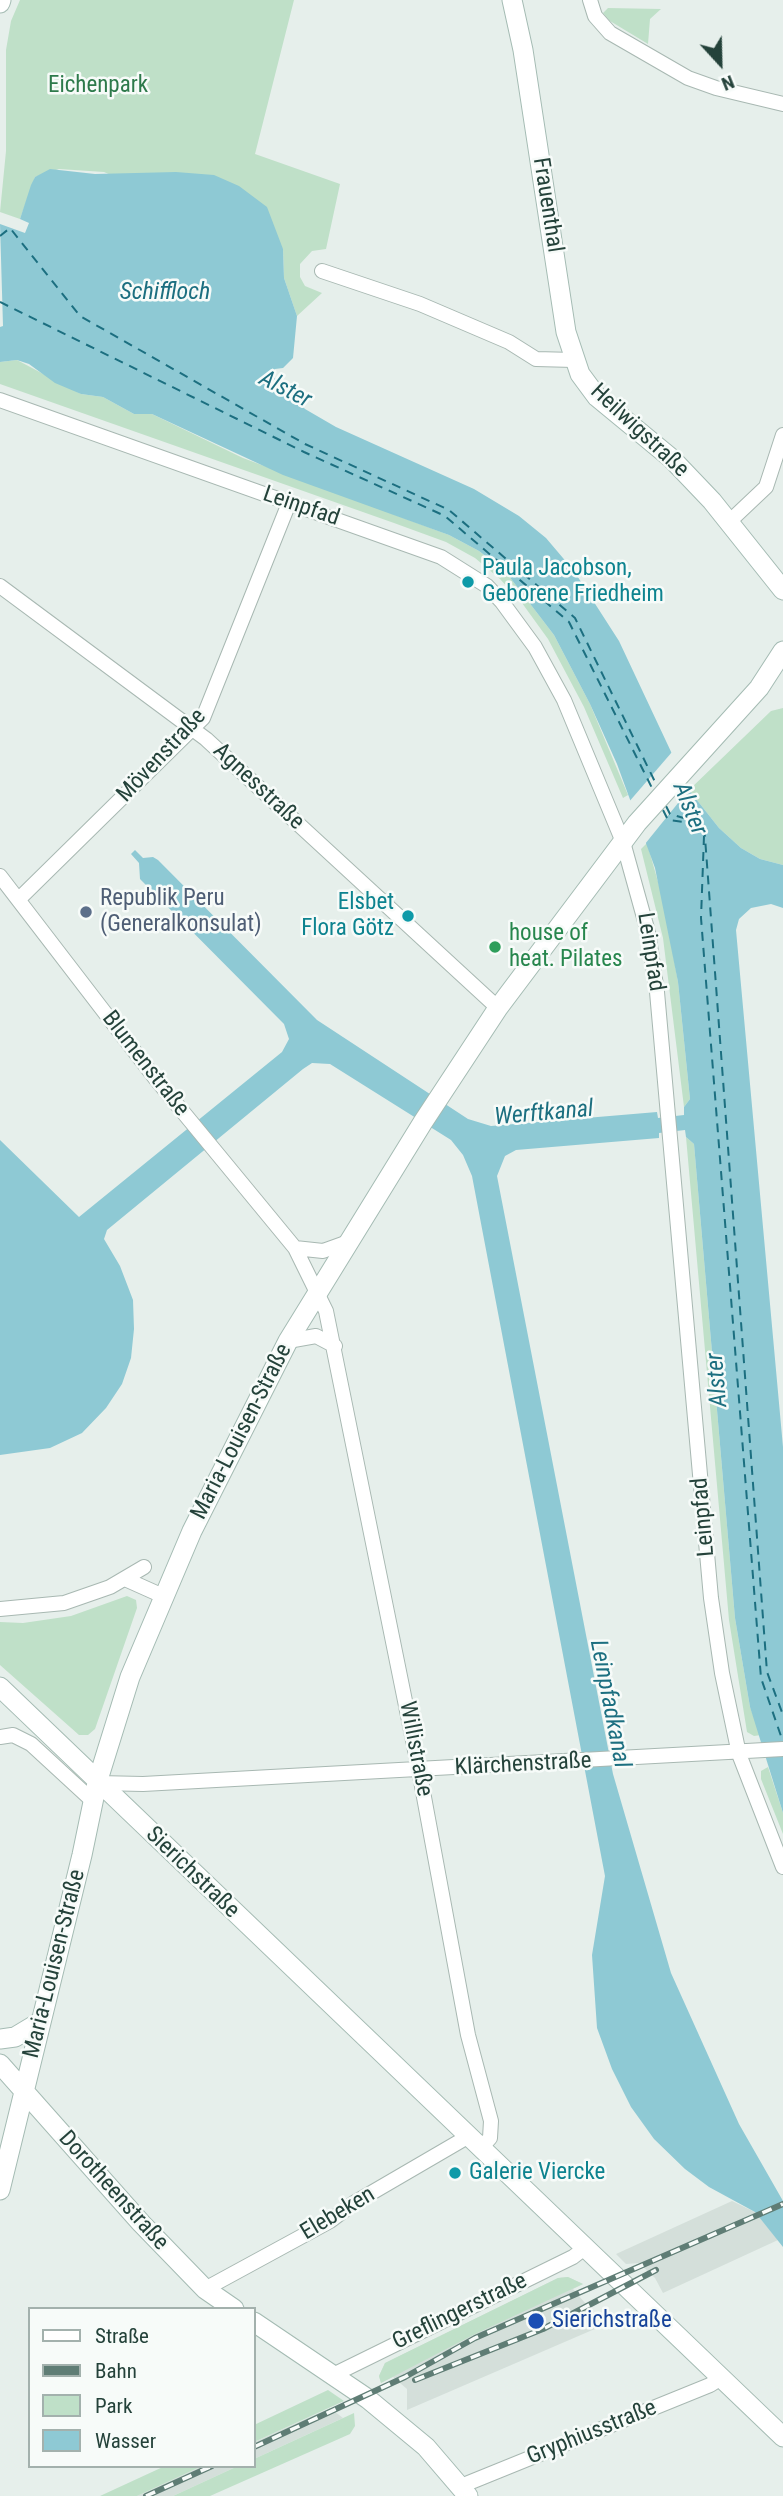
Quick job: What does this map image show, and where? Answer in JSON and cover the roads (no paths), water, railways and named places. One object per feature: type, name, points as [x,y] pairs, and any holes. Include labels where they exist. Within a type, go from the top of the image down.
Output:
[{"type":"main road","name":"Frauenthal","points":[[512,0],[523,50],[566,332],[574,360]]},
{"type":"main road","name":"Frauenthal","points":[[523,50],[524,0]]},
{"type":"main road","name":"Heilwigstraße","points":[[574,360],[597,397],[671,458],[729,522],[778,585],[783,607]]},
{"type":"main road","points":[[783,634],[783,640]]},
{"type":"main road","points":[[759,688],[783,651]]},
{"type":"main road","points":[[759,688],[783,672]]},
{"type":"main road","name":"Maria-Louisen-Straße","points":[[0,2190],[95,1793],[130,1677],[163,1596],[288,1341],[423,1122],[498,1009],[637,823],[759,688]]},
{"type":"main road","name":"Sierichstraße","points":[[0,1687],[27,1713],[95,1793],[475,2142],[783,2437]]},
{"type":"main road","points":[[0,2039],[15,2036],[40,2022]]},
{"type":"main road","name":"Dorotheenstraße","points":[[0,2064],[141,2223],[205,2288],[231,2307]]},
{"type":"main road","points":[[256,2323],[368,2399],[426,2447],[464,2491]]},
{"type":"street","points":[[590,0],[599,22],[610,33],[688,78],[716,88],[783,104]]},
{"type":"street","name":"Heilwigstraße","points":[[322,271],[420,304],[509,342],[536,359],[574,360]]},
{"type":"street","name":"Leinpfad","points":[[0,400],[441,557],[487,586],[520,625],[564,699],[623,842],[648,932],[670,1116],[711,1598],[722,1673],[739,1754],[783,1867]]},
{"type":"street","points":[[729,522],[766,487],[783,435]]},
{"type":"street","name":"Mövenstraße","points":[[19,899],[194,729],[211,704],[289,503]]},
{"type":"street","name":"Agnesstraße","points":[[0,586],[194,729],[498,1009]]},
{"type":"street","name":"Blumenstraße","points":[[0,876],[194,1125],[295,1248],[318,1291]]},
{"type":"street","points":[[295,1248],[323,1251],[348,1242]]},
{"type":"street","name":"Willistraße","points":[[318,1291],[335,1346],[419,1770],[468,2035],[491,2122],[489,2138],[475,2142]]},
{"type":"street","points":[[288,1341],[316,1336],[335,1346]]},
{"type":"street","points":[[0,1609],[64,1602],[125,1579],[144,1567]]},
{"type":"street","points":[[125,1579],[163,1596]]},
{"type":"street","points":[[27,1713],[31,1744]]},
{"type":"street","points":[[0,1737],[13,1735],[31,1744]]},
{"type":"street","name":"Sierichstraße","points":[[31,1744],[95,1793]]},
{"type":"street","name":"Klärchenstraße","points":[[95,1793],[144,1784],[739,1754],[783,1749]]},
{"type":"street","name":"Elebeken","points":[[205,2288],[330,2221],[354,2203],[475,2142]]},
{"type":"street","name":"Greflingerstraße","points":[[333,2375],[573,2257],[586,2247]]},
{"type":"street","name":"Gryphiusstraße","points":[[464,2491],[721,2378]]},
{"type":"water","points":[[50,169],[95,174],[176,172],[214,175],[239,186],[267,207],[283,249],[284,278],[297,316],[293,358],[283,368],[275,369],[273,376],[305,409],[336,427],[474,489],[519,516],[546,538],[574,571],[619,641],[689,790],[719,828],[741,848],[760,859],[783,865],[783,908],[771,904],[751,908],[739,919],[736,930],[783,1447],[783,1813],[750,1707],[735,1618],[694,1144],[686,1137],[685,1130],[659,1133],[659,1138],[516,1150],[505,1156],[497,1176],[613,1774],[671,1973],[739,2124],[783,2201],[783,2247],[755,2212],[709,2187],[685,2169],[654,2139],[631,2107],[612,2069],[597,2028],[592,1955],[605,1876],[472,1176],[463,1155],[451,1140],[330,1064],[312,1063],[303,1069],[107,1230],[104,1239],[120,1266],[133,1300],[131,1358],[122,1384],[106,1408],[82,1433],[50,1448],[0,1455],[0,1140],[79,1217],[282,1052],[289,1039],[284,1024],[140,879],[139,863],[131,854],[135,850],[143,858],[153,857],[158,860],[317,1020],[468,1119],[491,1126],[657,1112],[658,1118],[684,1115],[684,1107],[690,1099],[678,982],[655,868],[617,764],[554,635],[505,571],[479,551],[449,535],[283,475],[152,414],[134,414],[103,397],[81,394],[55,383],[29,364],[17,360],[0,362],[0,327],[3,326],[0,224],[25,233],[29,223],[20,219],[31,185],[35,177]]},
{"type":"railway","points":[[256,2446],[405,2377],[475,2338],[783,2204]]},
{"type":"railway","points":[[415,2380],[543,2329],[656,2270]]},
{"type":"railway","points":[[146,2496],[208,2468]]},
{"type":"place","name":"Paula Jacobson, Geborene Friedheim","points":[[468,582]]},
{"type":"place","name":"Republik Peru (Generalkonsulat)","points":[[86,912]]},
{"type":"place","name":"Elsbet Flora Götz","points":[[408,916]]},
{"type":"place","name":"house of heat. Pilates","points":[[495,947]]},
{"type":"place","name":"Galerie Viercke","points":[[455,2173]]},
{"type":"place","name":"Sierichstraße","points":[[536,2321]]},
{"type":"park label","name":"Eichenpark","points":[[98,86]]},
{"type":"water label","name":"Schiffloch","points":[[165,293]]},
{"type":"water label","name":"Alster","points":[[285,390]]},
{"type":"water label","name":"Alster","points":[[689,809]]},
{"type":"water label","name":"Werftkanal","points":[[544,1114]]},
{"type":"water label","name":"Alster","points":[[718,1380]]},
{"type":"water label","name":"Leinpfadkanal","points":[[609,1704]]}]
